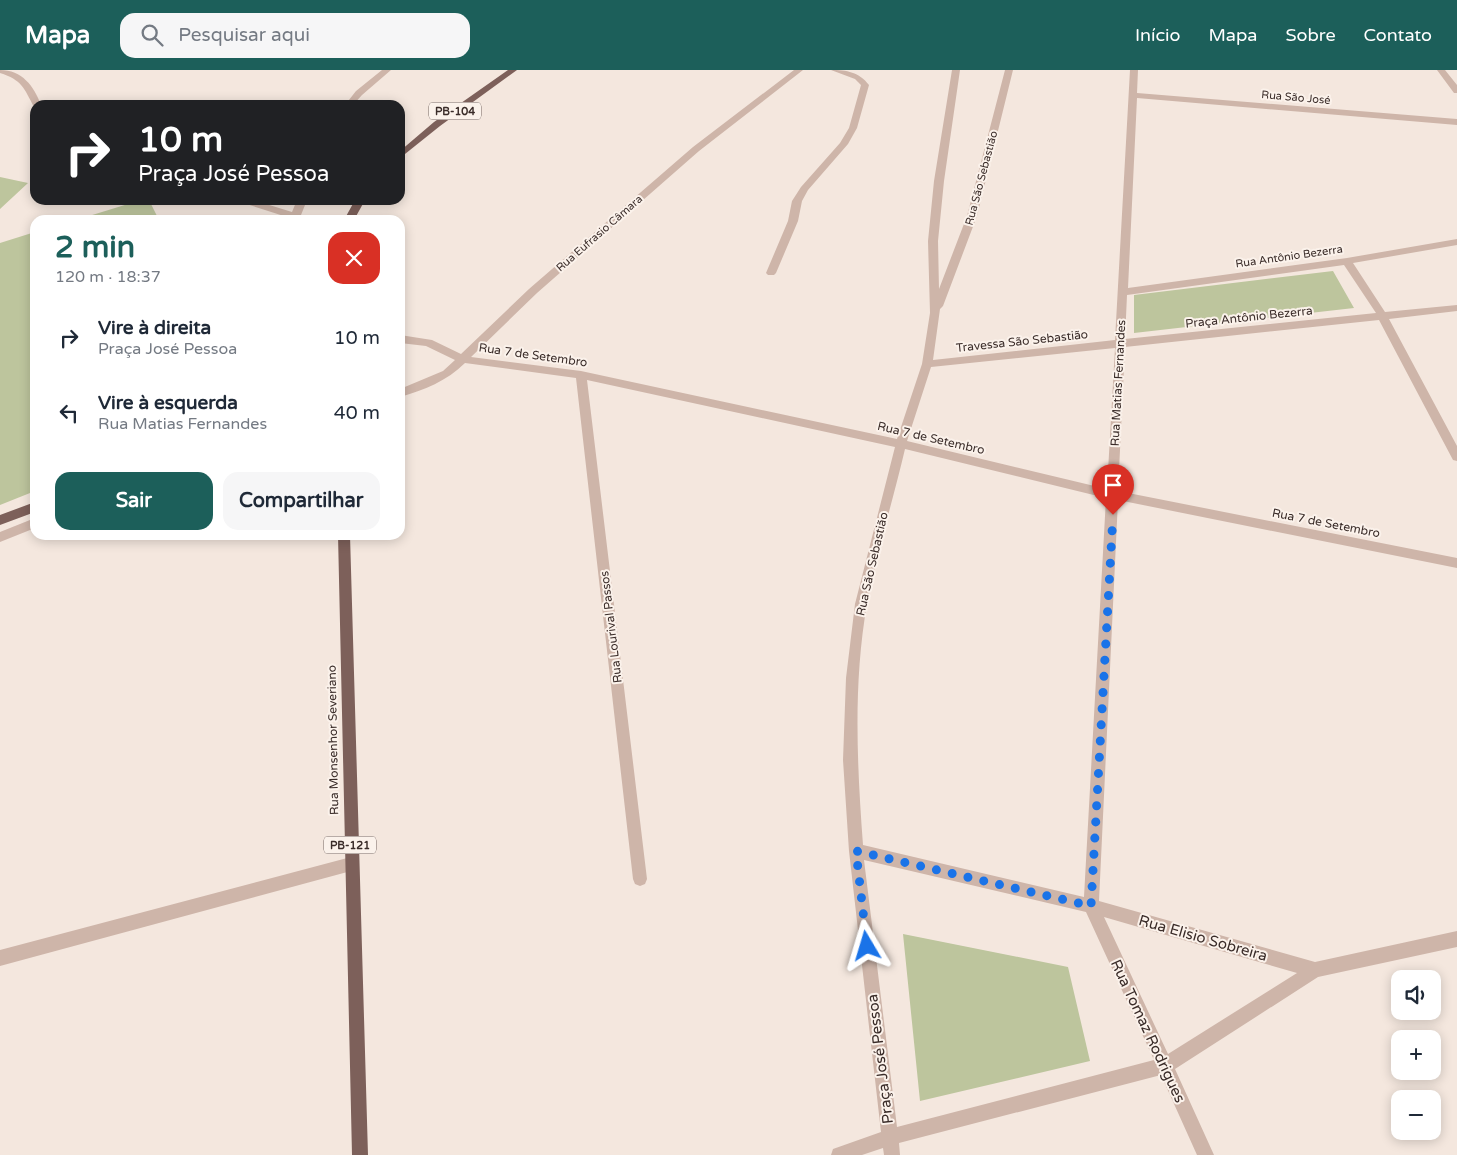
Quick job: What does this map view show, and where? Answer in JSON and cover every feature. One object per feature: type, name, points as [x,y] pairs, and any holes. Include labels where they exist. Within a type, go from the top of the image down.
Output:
[{"type":"main road","name":"PB-104","points":[[405,151],[437,124],[513,70]]},
{"type":"main road","points":[[0,520],[30,509]]},
{"type":"main road","name":"Rua Monsenhor Severiano","points":[[344,540],[360,1155]]},
{"type":"street","points":[[0,70],[20,78],[31,89],[35,100]]},
{"type":"street","points":[[353,100],[387,70]]},
{"type":"street","name":"Rua Eufrasio Câmara","points":[[405,391],[447,374],[532,290],[696,149],[799,70]]},
{"type":"street","points":[[771,273],[793,221],[797,201],[804,189],[836,155],[853,128],[865,85],[858,77],[835,70]]},
{"type":"street","name":"Rua São Sebastião","points":[[856,851],[850,760],[853,678],[861,604],[901,444],[927,364],[935,312],[933,241],[939,181],[956,70]]},
{"type":"street","name":"Rua São Sebastião","points":[[935,312],[972,216],[1009,70]]},
{"type":"street","name":"Rua Matias Fernandes","points":[[1091,906],[1114,495],[1119,344],[1124,292],[1134,70]]},
{"type":"street","points":[[1441,70],[1457,92]]},
{"type":"street","name":"Rua São José","points":[[1134,95],[1457,122]]},
{"type":"street","points":[[257,205],[286,215]]},
{"type":"street","name":"Rua Antônio Bezerra","points":[[1124,292],[1347,261],[1457,242]]},
{"type":"street","points":[[1347,261],[1382,315],[1457,457]]},
{"type":"street","name":"Praça Antônio Bezerra","points":[[1119,344],[1457,308]]},
{"type":"street","name":"Rua 7 de Setembro","points":[[405,340],[428,343],[462,359],[581,375],[901,444],[1114,495],[1457,563]]},
{"type":"street","name":"Travessa São Sebastião","points":[[927,364],[1119,344]]},
{"type":"street","name":"Rua Lourival Passos","points":[[581,375],[640,879]]},
{"type":"street","points":[[0,537],[30,524]]},
{"type":"street","points":[[856,851],[1091,906]]},
{"type":"street","name":"Praça José Pessoa","points":[[856,851],[890,1137],[1164,1066]]},
{"type":"street","points":[[0,958],[351,864]]},
{"type":"street","name":"Rua Elisio Sobreira","points":[[1091,906],[1315,970]]},
{"type":"street","name":"Rua Tomaz Rodrigues","points":[[1091,906],[1206,1155]]},
{"type":"street","name":"Rua Elisio Sobreira","points":[[1164,1066],[1315,970],[1457,939]]},
{"type":"street","points":[[839,1155],[890,1137],[892,1155]]},
{"type":"green space","points":[[0,177],[28,183],[0,209]]},
{"type":"green space","points":[[125,205],[152,205],[156,215],[92,215]]},
{"type":"green space","points":[[30,234],[30,493],[0,505],[0,243]]},
{"type":"green space","points":[[1333,271],[1354,308],[1134,333],[1134,295]]},
{"type":"green space","points":[[903,934],[1068,967],[1090,1061],[920,1101]]},
{"type":"route","points":[[867,946],[856,851],[1091,906],[1113,515]]}]
